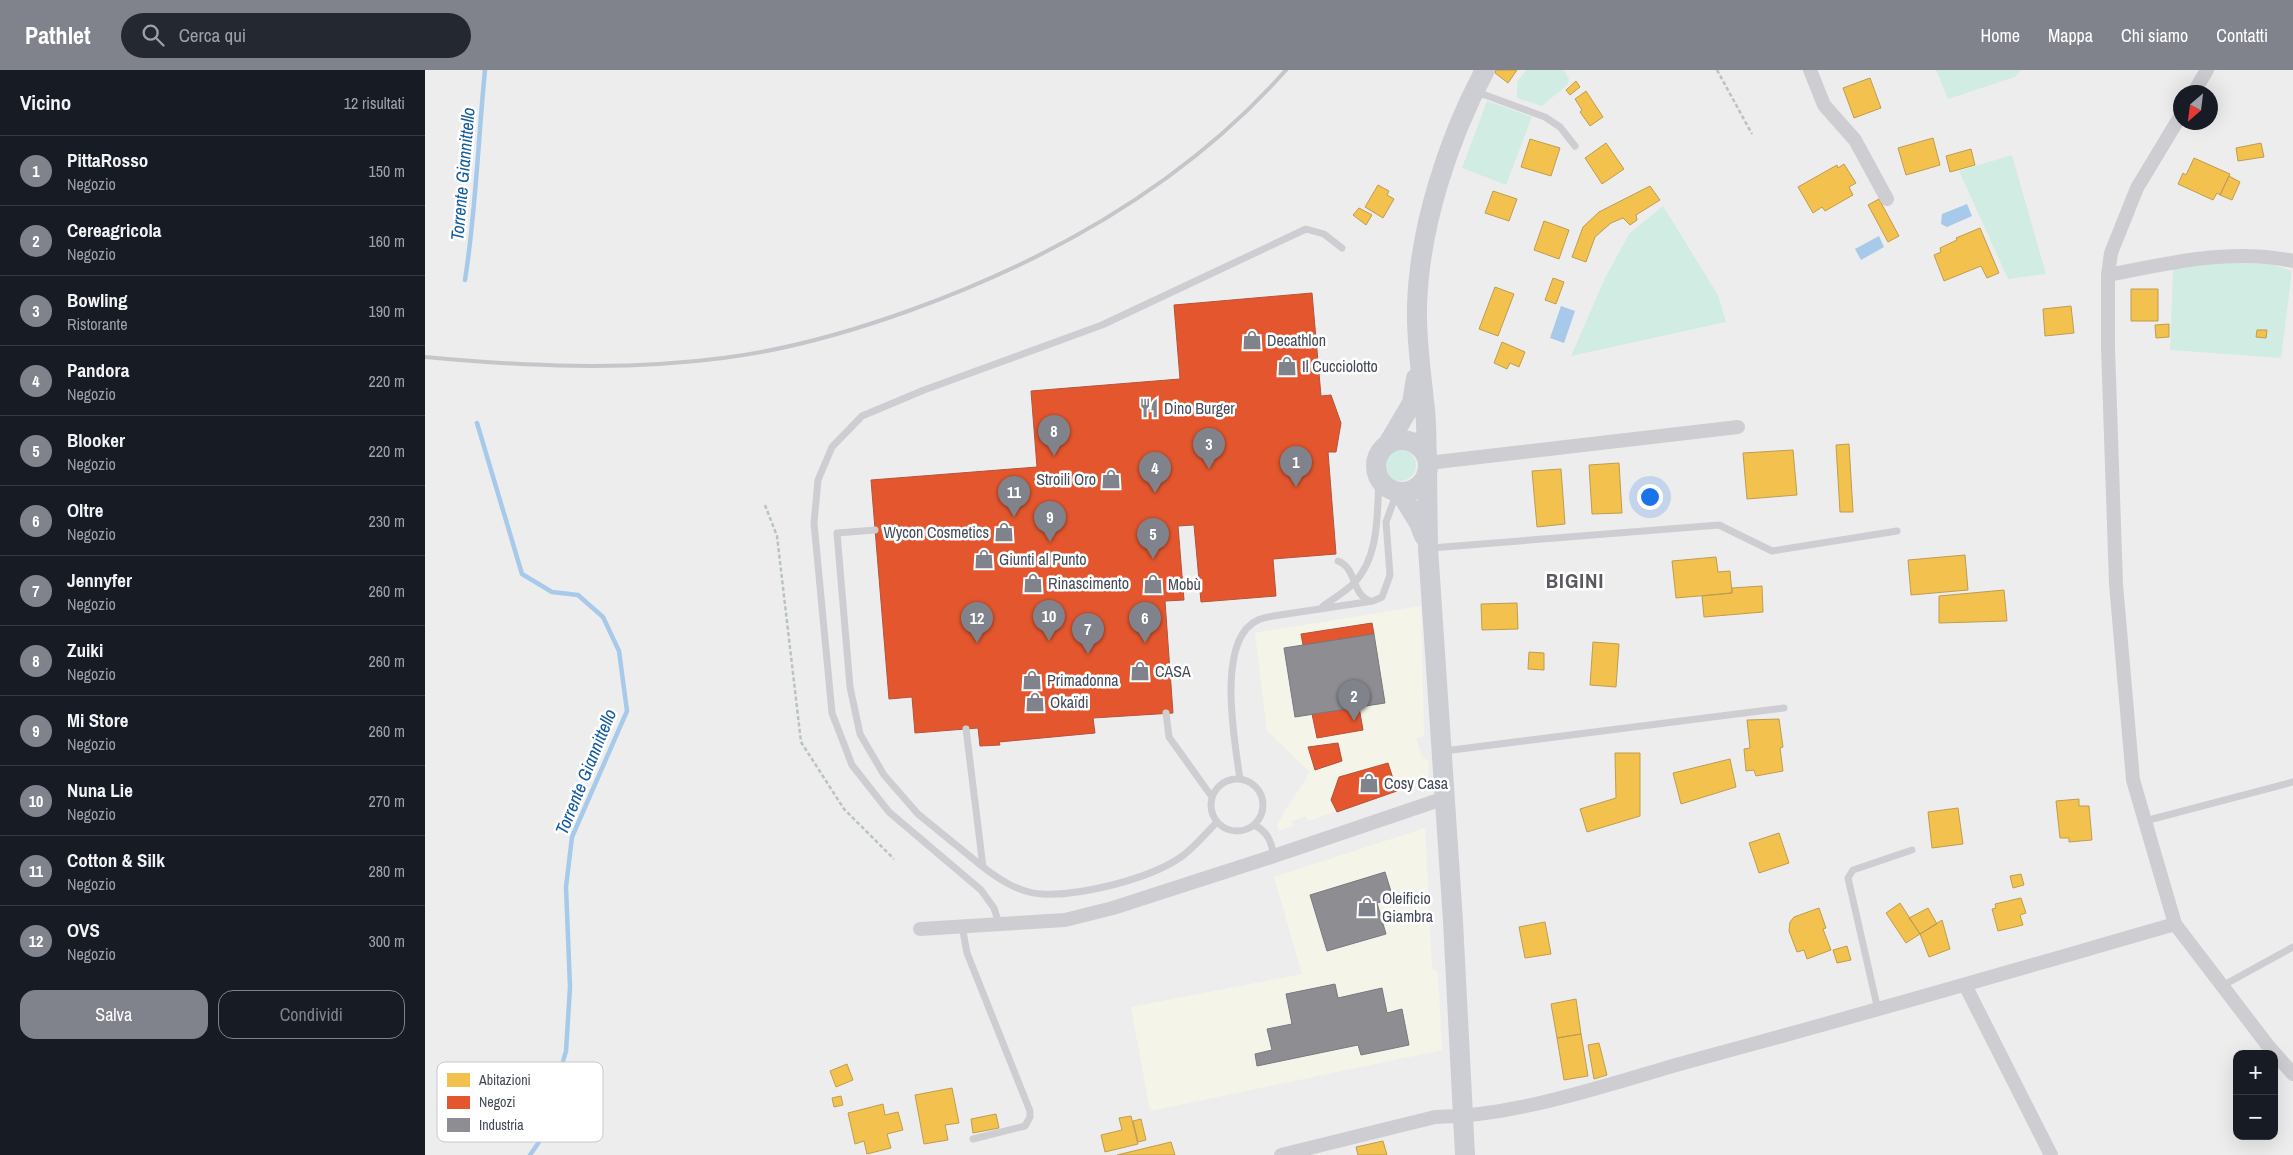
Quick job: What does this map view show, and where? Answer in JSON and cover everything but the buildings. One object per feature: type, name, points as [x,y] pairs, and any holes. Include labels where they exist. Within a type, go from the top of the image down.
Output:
[{"type":"main road","points":[[1465,1155],[1461,1117],[1453,921],[1428,548],[1425,403],[1418,361],[1417,306],[1426,229],[1435,193],[1473,91],[1485,70]]},
{"type":"main road","points":[[1418,361],[1412,403],[1389,442],[1379,452],[1376,461],[1379,478],[1383,484],[1399,491],[1419,523],[1428,548]]},
{"type":"main road","points":[[1389,442],[1405,440],[1419,446],[1427,465],[1417,487],[1399,491]]},
{"type":"street","points":[[1810,70],[1824,105],[1855,140],[1887,200]]},
{"type":"street","points":[[2198,85],[2207,70]]},
{"type":"street","points":[[2173,127],[2137,188],[2111,254],[2108,275],[2108,348],[2116,584],[2133,780],[2175,924],[2269,1047],[2293,1074]]},
{"type":"street","points":[[2108,275],[2203,257],[2263,256],[2293,261]]},
{"type":"street","points":[[1427,465],[1738,427]]},
{"type":"street","points":[[919,929],[1065,920],[1113,908],[1445,798]]},
{"type":"street","points":[[1281,1155],[1435,1118],[1461,1117],[1542,1102],[1878,1010],[2175,924]]},
{"type":"street","points":[[1965,985],[2051,1155]]},
{"type":"lane","points":[[1473,91],[1545,117],[1560,128],[1575,146]]},
{"type":"lane","points":[[999,924],[994,908],[981,890],[889,812],[852,764],[832,713],[815,523],[819,480],[832,447],[861,416],[924,390],[1101,325],[1305,229],[1324,234],[1342,248]]},
{"type":"lane","points":[[1320,608],[1355,582],[1370,554],[1375,535],[1379,478]]},
{"type":"lane","points":[[1239,779],[1230,707],[1235,653],[1243,634],[1256,620],[1320,608],[1373,601],[1382,597],[1390,575],[1386,522],[1399,491]]},
{"type":"lane","points":[[1428,548],[1719,524],[1772,551],[1897,531]]},
{"type":"lane","points":[[875,530],[837,533],[850,687],[860,734],[884,775],[918,814],[996,877],[1025,890],[1041,894],[1083,891],[1150,874],[1182,856],[1217,822]]},
{"type":"lane","points":[[1337,561],[1350,569],[1360,595],[1373,601]]},
{"type":"lane","points":[[1441,751],[1784,708]]},
{"type":"lane","points":[[1167,713],[1169,737],[1212,797]]},
{"type":"lane","points":[[966,729],[983,868]]},
{"type":"lane","points":[[1239,779],[1253,784],[1262,795],[1262,813],[1253,825],[1243,831],[1227,829],[1217,822],[1213,814],[1212,797],[1216,789],[1226,781],[1239,779]]},
{"type":"lane","points":[[2145,821],[2293,782]]},
{"type":"lane","points":[[1253,825],[1264,830],[1271,842],[1274,856]]},
{"type":"lane","points":[[1878,1010],[1849,878],[1853,870],[1912,850]]},
{"type":"lane","points":[[962,926],[967,953],[1030,1111],[1030,1117],[1025,1126],[973,1139]]},
{"type":"lane","points":[[2222,986],[2293,947]]},
{"type":"path","points":[[1717,70],[1752,134]]},
{"type":"path","points":[[765,505],[777,536],[801,742],[845,809],[894,859]]},
{"type":"shaded area","points":[[1421,606],[1424,736],[1416,738],[1422,757],[1429,761],[1428,781],[1308,821],[1306,816],[1292,821],[1293,826],[1279,831],[1277,824],[1310,772],[1267,731],[1255,633]]},
{"type":"shaded area","points":[[1425,828],[1432,968],[1438,973],[1442,1050],[1150,1111],[1131,1007],[1302,974],[1274,877]]},
{"type":"green space","points":[[1526,70],[1564,70],[1569,79],[1568,84],[1542,106],[1517,98],[1517,82]]},
{"type":"green space","points":[[1936,70],[2021,70],[2015,77],[1948,99]]},
{"type":"green space","points":[[1487,101],[1532,117],[1506,185],[1462,168]]},
{"type":"green space","points":[[2012,155],[2046,274],[2008,279],[1959,171]]},
{"type":"green space","points":[[1663,206],[1718,295],[1726,322],[1571,356],[1605,278],[1629,234]]},
{"type":"green space","points":[[2204,262],[2271,264],[2292,271],[2281,358],[2170,350],[2173,269]]},
{"type":"green space","points":[[1400,449],[1406,450],[1411,454],[1415,459],[1415,471],[1411,476],[1406,480],[1400,481],[1394,480],[1389,476],[1385,471],[1384,465],[1385,459],[1389,454],[1394,450]]},
{"type":"water","points":[[1967,204],[1972,216],[1947,227],[1941,224],[1942,214]]},
{"type":"water","points":[[1879,236],[1884,247],[1861,260],[1855,249]]},
{"type":"water","points":[[1561,306],[1575,311],[1564,343],[1550,338]]},
{"type":"waterway","name":"Torrente Giannittello","points":[[465,280],[474,202],[485,70]]},
{"type":"waterway","name":"Torrente Giannittello","points":[[477,423],[522,574],[552,592],[578,595],[603,617],[619,651],[627,711],[572,837],[566,887],[570,987],[566,1051],[563,1062]]},
{"type":"waterway","name":"Torrente Giannittello","points":[[530,1155],[539,1142]]},
{"type":"railway","points":[[425,357],[499,363],[574,366],[648,365],[686,362],[747,355],[795,345],[842,333],[888,318],[963,290],[1015,267],[1065,242],[1114,214],[1160,183],[1205,148],[1247,111],[1286,70]]},
{"type":"place","name":"Decathlon","points":[[1252,340]]},
{"type":"place","name":"Il Cucciolotto","points":[[1287,366]]},
{"type":"place","name":"Dino Burger","points":[[1149,408]]},
{"type":"place","name":"Zuiki","points":[[1054,456]]},
{"type":"place","name":"Bowling","points":[[1209,469]]},
{"type":"place","name":"Stroili Oro","points":[[1111,479]]},
{"type":"place","name":"PittaRosso","points":[[1296,487]]},
{"type":"place","name":"Pandora","points":[[1155,493]]},
{"type":"place","name":"Cotton & Silk","points":[[1014,517]]},
{"type":"place","name":"Wycon Cosmetics","points":[[1004,532]]},
{"type":"place","name":"Mi Store","points":[[1050,542]]},
{"type":"place","name":"Giunti al Punto","points":[[984,559]]},
{"type":"place","name":"Blooker","points":[[1153,559]]},
{"type":"place","name":"Rinascimento","points":[[1033,583]]},
{"type":"place","name":"Mobù","points":[[1153,584]]},
{"type":"place","name":"Nuna Lie","points":[[1049,641]]},
{"type":"place","name":"OVS","points":[[977,643]]},
{"type":"place","name":"Oltre","points":[[1145,643]]},
{"type":"place","name":"Jennyfer","points":[[1088,654]]},
{"type":"place","name":"CASA","points":[[1140,671]]},
{"type":"place","name":"Primadonna","points":[[1032,680]]},
{"type":"place","name":"Okaïdi","points":[[1035,702]]},
{"type":"place","name":"Cereagricola","points":[[1354,721]]},
{"type":"place","name":"Cosy Casa","points":[[1369,783]]},
{"type":"place","name":"Oleificio Giambra","points":[[1367,907]]},
{"type":"district","name":"BIGINI","points":[[1575,581]]}]
